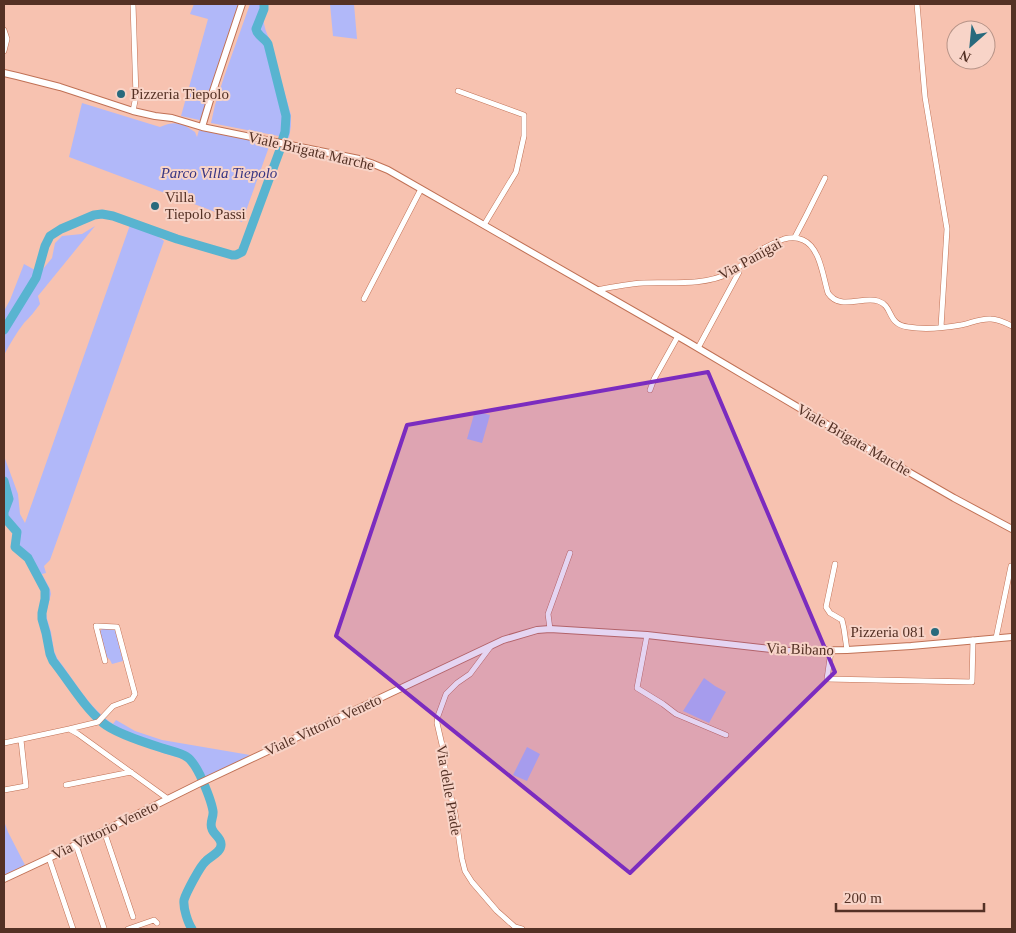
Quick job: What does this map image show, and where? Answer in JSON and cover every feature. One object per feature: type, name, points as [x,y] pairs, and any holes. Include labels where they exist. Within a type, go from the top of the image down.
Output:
[{"type":"street","points":[[133,4],[136,96],[133,111]]},
{"type":"street","points":[[202,127],[242,4]]},
{"type":"street","points":[[917,4],[925,97],[946,229],[941,328]]},
{"type":"street","points":[[4,30],[7,39],[4,51]]},
{"type":"street","name":"Viale Brigata Marche","points":[[4,74],[60,87],[133,111],[372,163],[388,170],[678,336],[855,441],[1012,529]]},
{"type":"street","points":[[458,91],[524,115],[524,136],[516,172],[484,225]]},
{"type":"street","points":[[794,237],[809,212],[825,178]]},
{"type":"street","points":[[364,299],[421,189]]},
{"type":"street","name":"Via Panigai","points":[[597,290],[618,286],[714,279],[734,271],[767,246],[794,237],[809,242],[812,246],[818,256],[828,293],[834,299],[841,302],[878,301],[886,305],[893,319],[900,326],[941,328],[991,318],[1012,326]]},
{"type":"street","points":[[698,348],[739,272],[738,270]]},
{"type":"street","points":[[650,390],[654,379],[678,336]]},
{"type":"street","points":[[550,629],[548,614],[570,553]]},
{"type":"street","name":"Via Bibano","points":[[836,564],[826,607],[830,613],[842,620],[846,650]]},
{"type":"street","points":[[996,638],[1012,567]]},
{"type":"street","points":[[4,743],[98,722],[113,706],[132,699],[135,694],[117,627],[96,626],[105,661]]},
{"type":"street","name":"Via Bibano","points":[[441,669],[522,633],[550,629],[648,635],[789,651],[831,651],[1012,637]]},
{"type":"street","points":[[648,635],[637,688],[676,714],[726,735]]},
{"type":"street","points":[[831,651],[827,679],[972,682],[973,640]]},
{"type":"street","name":"Via delle Prade","points":[[491,646],[470,674],[456,683],[446,694],[437,723],[465,871],[497,911],[515,927],[522,929]]},
{"type":"street","name":"Viale Vittorio Veneto","points":[[205,781],[441,669]]},
{"type":"street","points":[[69,729],[168,799]]},
{"type":"street","points":[[4,790],[26,786],[21,740]]},
{"type":"street","points":[[66,785],[131,772]]},
{"type":"street","name":"Via Vittorio Veneto","points":[[4,879],[205,781]]},
{"type":"street","points":[[104,831],[133,917]]},
{"type":"street","points":[[76,844],[104,928]]},
{"type":"street","points":[[49,858],[73,929]]},
{"type":"street","points":[[128,929],[154,920],[157,923]]},
{"type":"highlighted area","points":[[708,372],[835,672],[630,873],[336,636],[407,425]]},
{"type":"green space","points":[[194,4],[242,4],[204,121],[181,116],[208,19],[190,14]]},
{"type":"green space","points":[[250,4],[263,4],[264,26],[291,115],[289,138],[211,123],[224,77]]},
{"type":"green space","points":[[330,4],[354,4],[357,39],[333,36]]},
{"type":"green space","name":"Parco Villa Tiepolo","points":[[82,103],[160,127],[174,123],[186,126],[195,132],[197,137],[199,130],[270,144],[242,222],[69,157]]},
{"type":"green space","points":[[130,225],[156,235],[164,241],[50,560],[44,566],[46,573],[42,574],[51,594],[46,613],[57,658],[89,702],[113,724],[116,720],[135,731],[162,740],[250,755],[199,782],[190,765],[183,759],[116,735],[101,726],[86,711],[64,683],[46,655],[43,634],[38,620],[42,591],[26,561],[12,548],[14,533],[4,522],[4,456],[18,494],[20,514],[25,523]]},
{"type":"green space","points":[[95,226],[38,296],[40,304],[18,331],[4,355],[4,311],[24,264],[35,270],[43,269],[52,258],[55,243],[62,236],[82,234]]},
{"type":"green space","points":[[475,411],[490,415],[482,443],[467,439]]},
{"type":"green space","points":[[102,629],[115,629],[123,661],[112,664],[106,656],[100,631]]},
{"type":"green space","points":[[704,678],[726,692],[709,723],[683,711]]},
{"type":"green space","points":[[527,747],[540,754],[527,781],[513,775]]},
{"type":"green space","points":[[4,821],[25,865],[4,875]]},
{"type":"waterway","points":[[264,4],[264,9],[256,29],[268,44],[286,116],[285,132],[282,141]]},
{"type":"waterway","points":[[4,330],[36,278],[45,246],[50,236],[61,229],[94,215],[113,216],[177,239],[232,255],[242,252],[281,147]]},
{"type":"waterway","points":[[4,481],[9,499],[4,517],[17,532],[15,547],[28,558],[45,590],[42,619],[53,661],[83,701],[103,723],[131,737],[187,757],[196,768],[206,788],[213,811],[211,827],[220,840],[221,847],[200,868],[184,900],[186,915],[192,929]]},
{"type":"place","name":"Pizzeria Tiepolo","points":[[121,94]]},
{"type":"place","name":"Villa Tiepolo Passi","points":[[155,206]]},
{"type":"place","name":"Pizzeria 081","points":[[935,632]]}]
